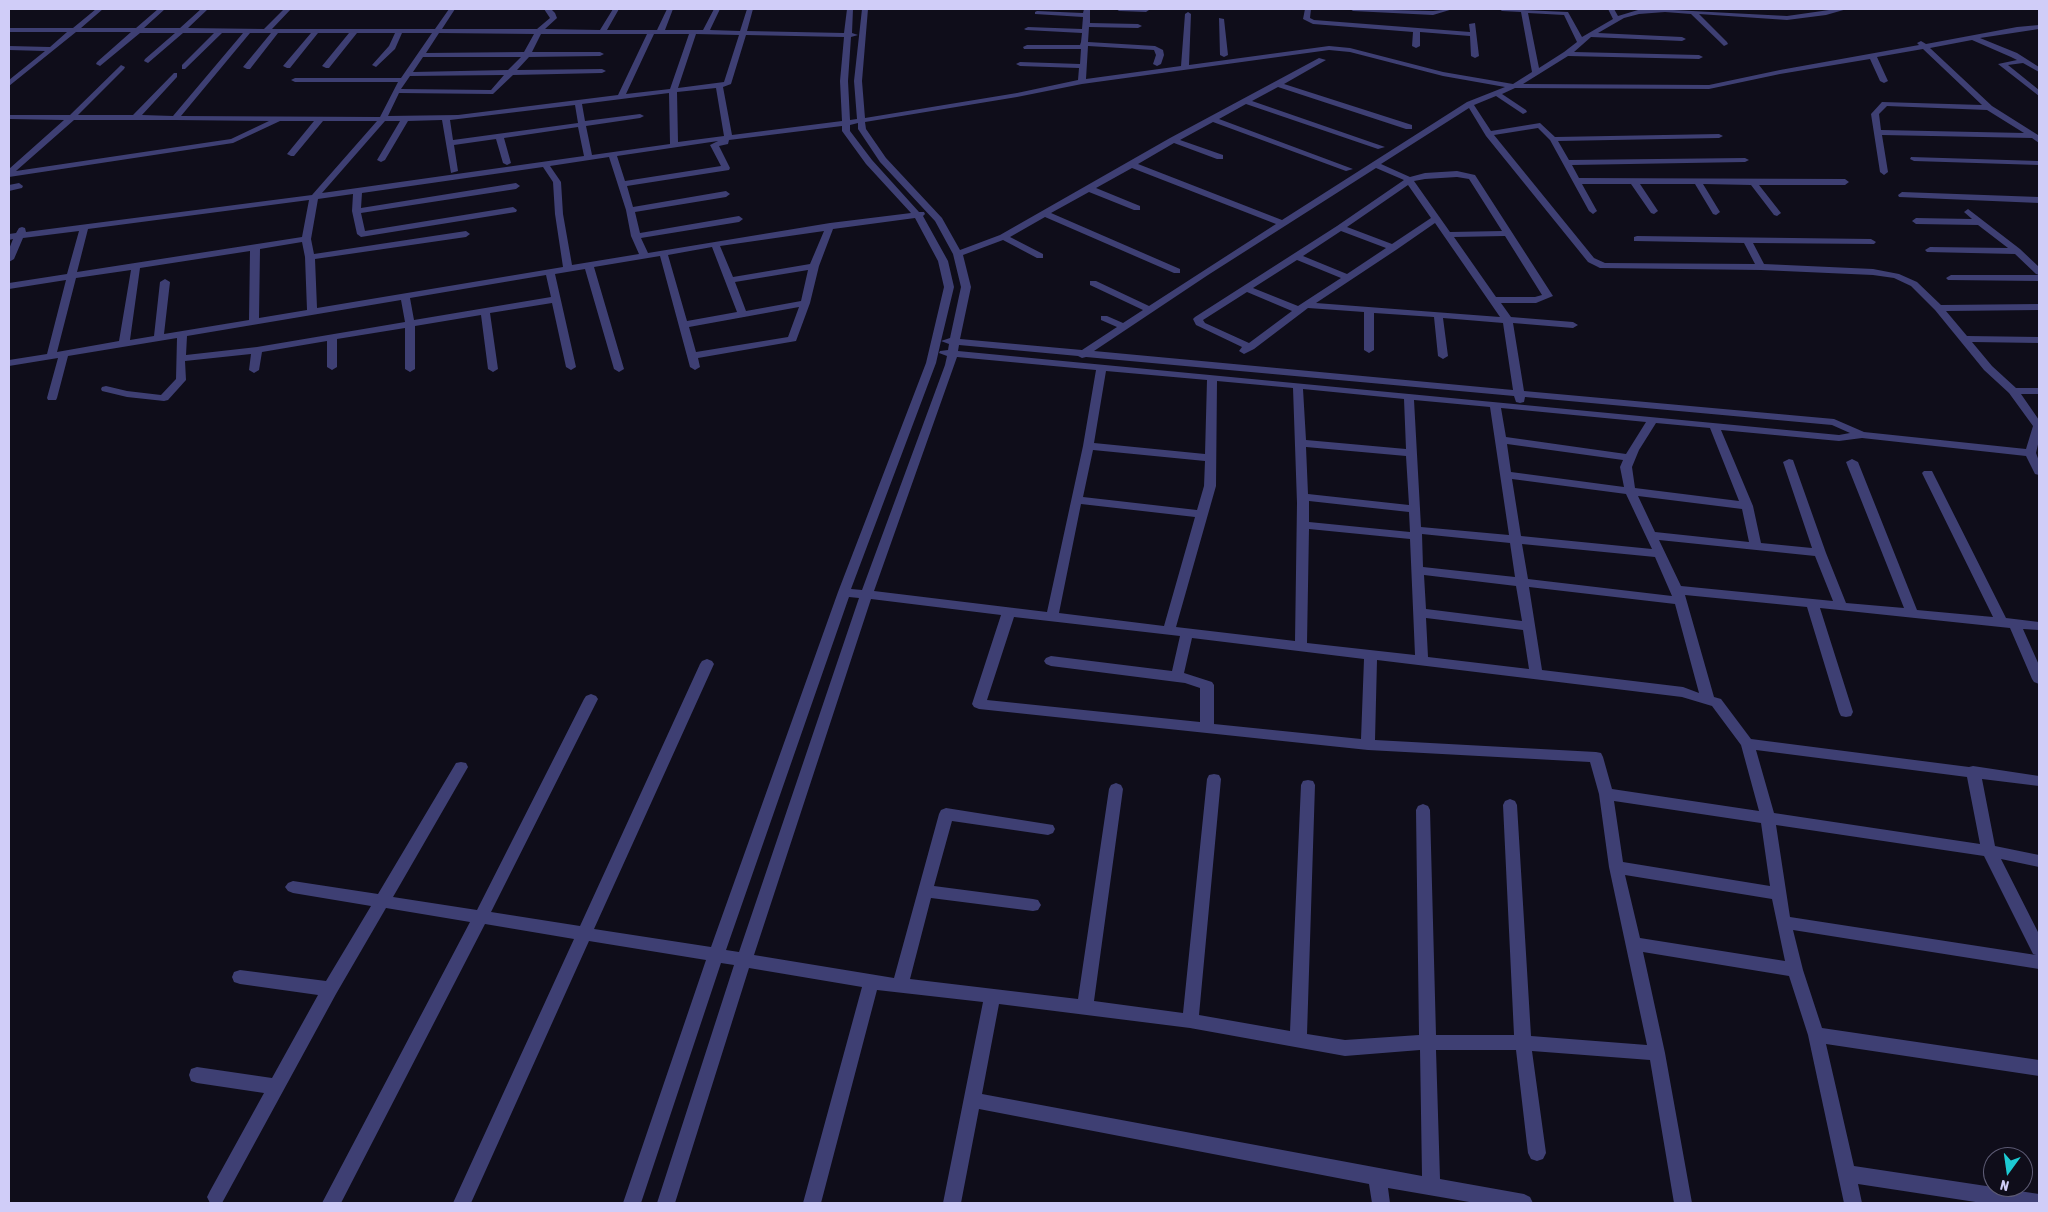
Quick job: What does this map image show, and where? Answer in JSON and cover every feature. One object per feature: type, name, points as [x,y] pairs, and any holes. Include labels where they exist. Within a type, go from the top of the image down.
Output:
[{"type":"street","points":[[9,83],[100,9]]},
{"type":"street","points":[[100,64],[162,9]]},
{"type":"street","points":[[148,61],[205,9]]},
{"type":"street","points":[[267,30],[288,9]]},
{"type":"street","points":[[312,311],[310,257],[306,239],[314,197],[383,120],[396,91],[423,55],[452,9]]},
{"type":"street","points":[[9,117],[322,118],[383,120],[446,117],[496,102],[539,32],[554,18],[553,14],[547,9]]},
{"type":"street","points":[[602,32],[616,9]]},
{"type":"street","points":[[660,32],[670,9]]},
{"type":"street","points":[[705,32],[717,9]]},
{"type":"street","points":[[396,91],[496,102],[578,102],[727,84],[750,9]]},
{"type":"street","points":[[632,1203],[716,955],[844,592],[935,346],[948,288],[943,261],[928,229],[917,214],[869,162],[846,130],[844,81],[850,9]]},
{"type":"street","points":[[666,1203],[744,960],[866,595],[950,365],[966,287],[958,254],[933,212],[883,160],[862,129],[858,81],[865,9]]},
{"type":"street","points":[[1119,9],[1146,10]]},
{"type":"street","points":[[1308,9],[1306,19],[1313,22],[1474,34]]},
{"type":"street","points":[[1353,9],[1433,13],[1450,9]]},
{"type":"street","points":[[1502,9],[1558,10],[1568,15],[1581,42]]},
{"type":"street","points":[[1611,9],[1617,20]]},
{"type":"street","points":[[1766,9],[1775,18]]},
{"type":"street","points":[[1072,365],[1084,354],[1124,327],[1374,164],[1470,104],[1514,86],[1536,73],[1567,54],[1589,35],[1617,20],[1638,12],[1665,10],[1694,14],[1775,18],[1844,9]]},
{"type":"street","points":[[1524,10],[1536,73]]},
{"type":"street","points":[[1037,14],[1086,12],[1082,79]]},
{"type":"street","points":[[1185,63],[1188,14]]},
{"type":"street","points":[[1694,14],[1724,44]]},
{"type":"street","points":[[1221,19],[1224,55]]},
{"type":"street","points":[[9,237],[21,231],[507,163],[846,120],[1011,90],[1185,63],[1307,50],[1334,48],[1364,53],[1472,80],[1514,86],[1660,91],[1709,87],[1873,56],[2007,24],[2039,22]]},
{"type":"street","points":[[1473,24],[1475,56]]},
{"type":"street","points":[[1028,29],[1138,26]]},
{"type":"street","points":[[1082,79],[1157,64],[1185,63],[1224,55],[1302,44],[1343,44],[1466,73],[1523,80],[1655,83],[1702,82],[1751,70],[2039,27]]},
{"type":"street","points":[[9,30],[705,32],[862,36]]},
{"type":"street","points":[[175,118],[249,30]]},
{"type":"street","points":[[247,67],[277,30]]},
{"type":"street","points":[[287,66],[316,30]]},
{"type":"street","points":[[1416,46],[1417,30]]},
{"type":"street","points":[[185,67],[220,31]]},
{"type":"street","points":[[326,66],[355,31]]},
{"type":"street","points":[[376,65],[392,47],[400,31]]},
{"type":"street","points":[[621,97],[651,32]]},
{"type":"street","points":[[674,141],[673,90],[693,32]]},
{"type":"street","points":[[1589,35],[1682,39]]},
{"type":"street","points":[[1972,37],[2025,61],[2039,70]]},
{"type":"street","points":[[1922,44],[1989,108],[2037,139]]},
{"type":"street","points":[[1027,46],[1154,48],[1159,50],[1157,64]]},
{"type":"street","points":[[9,48],[52,49]]},
{"type":"street","points":[[423,55],[600,54]]},
{"type":"street","points":[[1567,54],[1699,57]]},
{"type":"street","points":[[1873,56],[1884,81]]},
{"type":"street","points":[[958,254],[1003,237],[1173,140],[1322,60]]},
{"type":"street","points":[[2025,61],[2002,64],[2039,94]]},
{"type":"street","points":[[1020,64],[1082,66]]},
{"type":"street","points":[[9,174],[72,117],[121,67]]},
{"type":"street","points":[[1751,70],[1762,76]]},
{"type":"street","points":[[295,80],[513,72],[602,71]]},
{"type":"street","points":[[136,117],[174,75]]},
{"type":"street","points":[[622,184],[726,168],[714,145],[724,142],[727,135],[719,84]]},
{"type":"street","points":[[1278,84],[1409,127]]},
{"type":"street","points":[[1496,93],[1523,112]]},
{"type":"street","points":[[1244,101],[1381,147]]},
{"type":"street","points":[[578,102],[588,154]]},
{"type":"street","points":[[1470,104],[1490,134],[1590,260],[1596,263],[1610,267],[1761,267],[1885,273],[1906,278],[1938,308],[2001,382],[2014,391],[2039,426],[2030,453],[2039,469]]},
{"type":"street","points":[[1884,172],[1875,114],[1886,104],[1989,108]]},
{"type":"street","points":[[451,143],[640,116]]},
{"type":"street","points":[[446,117],[454,171]]},
{"type":"street","points":[[9,174],[233,141],[282,118]]},
{"type":"street","points":[[291,154],[322,118]]},
{"type":"street","points":[[381,160],[404,119]]},
{"type":"street","points":[[1211,119],[1349,169]]},
{"type":"street","points":[[1490,134],[1540,125],[1568,163],[1593,211]]},
{"type":"street","points":[[1878,132],[2037,139]]},
{"type":"street","points":[[499,136],[507,163]]},
{"type":"street","points":[[1552,139],[1719,136]]},
{"type":"street","points":[[1173,140],[1220,158]]},
{"type":"street","points":[[9,230],[84,227],[358,192],[545,164],[588,154],[612,154],[674,141]]},
{"type":"street","points":[[612,154],[630,210],[636,236],[644,256]]},
{"type":"street","points":[[121,171],[124,158]]},
{"type":"street","points":[[1914,159],[2039,163]]},
{"type":"street","points":[[1568,163],[1745,160]]},
{"type":"street","points":[[545,164],[557,182],[559,214],[568,268]]},
{"type":"street","points":[[1130,164],[1283,223]]},
{"type":"street","points":[[1374,164],[1409,180],[1507,319],[1521,406]]},
{"type":"street","points":[[1436,219],[1302,307],[1246,350],[1201,325],[1198,319],[1340,228],[1409,180],[1438,174],[1468,175],[1472,177],[1548,296],[1536,300],[1493,300]]},
{"type":"street","points":[[1576,181],[1845,182]]},
{"type":"street","points":[[1697,181],[1716,212]]},
{"type":"street","points":[[1634,182],[1654,211]]},
{"type":"street","points":[[1753,182],[1777,213]]},
{"type":"street","points":[[9,188],[19,186]]},
{"type":"street","points":[[356,211],[516,186]]},
{"type":"street","points":[[1088,188],[1137,208]]},
{"type":"street","points":[[358,192],[356,211],[361,234],[513,210]]},
{"type":"street","points":[[630,210],[726,194]]},
{"type":"street","points":[[1902,195],[2039,200]]},
{"type":"street","points":[[9,363],[663,252],[933,212]]},
{"type":"street","points":[[1968,212],[2017,251],[2039,272]]},
{"type":"street","points":[[1043,213],[1177,271]]},
{"type":"street","points":[[636,236],[739,219]]},
{"type":"street","points":[[1916,221],[1980,222]]},
{"type":"street","points":[[693,356],[792,339],[805,303],[814,266],[830,226]]},
{"type":"street","points":[[51,356],[84,227]]},
{"type":"street","points":[[1340,228],[1393,248]]},
{"type":"street","points":[[9,259],[21,231]]},
{"type":"street","points":[[1446,235],[1508,233]]},
{"type":"street","points":[[310,257],[466,234]]},
{"type":"street","points":[[1003,237],[1040,256]]},
{"type":"street","points":[[9,286],[306,239]]},
{"type":"street","points":[[1637,239],[1871,242]]},
{"type":"street","points":[[1747,241],[1761,267]]},
{"type":"street","points":[[715,244],[743,314]]},
{"type":"street","points":[[254,321],[255,247]]},
{"type":"street","points":[[1930,250],[2017,251]]},
{"type":"street","points":[[663,252],[695,367]]},
{"type":"street","points":[[1295,256],[1347,278]]},
{"type":"street","points":[[589,265],[618,369]]},
{"type":"street","points":[[124,343],[136,266]]},
{"type":"street","points":[[729,280],[814,266]]},
{"type":"street","points":[[550,271],[571,367]]},
{"type":"street","points":[[1951,278],[2039,278]]},
{"type":"street","points":[[159,337],[165,282]]},
{"type":"street","points":[[1093,283],[1150,310]]},
{"type":"street","points":[[1245,288],[1302,307],[1369,309],[1573,325]]},
{"type":"street","points":[[405,296],[410,324],[410,369]]},
{"type":"street","points":[[180,359],[257,350],[557,299]]},
{"type":"street","points":[[684,325],[805,303]]},
{"type":"street","points":[[1938,308],[2039,307]]},
{"type":"street","points":[[1369,309],[1369,350]]},
{"type":"street","points":[[485,311],[493,369]]},
{"type":"street","points":[[1438,314],[1443,356]]},
{"type":"street","points":[[1104,318],[1124,327]]},
{"type":"street","points":[[106,389],[127,394],[164,398],[181,380],[182,334]]},
{"type":"street","points":[[332,337],[332,367]]},
{"type":"street","points":[[1965,339],[2039,340]]},
{"type":"street","points":[[935,346],[1102,368],[1521,406],[1839,438],[1862,435],[2030,453]]},
{"type":"street","points":[[953,348],[1084,354],[1834,422],[1862,435]]},
{"type":"street","points":[[254,370],[257,350]]},
{"type":"street","points":[[52,398],[64,353]]},
{"type":"street","points":[[1052,616],[1088,446],[1102,368]]},
{"type":"street","points":[[1169,630],[1210,486],[1212,378]]},
{"type":"street","points":[[1298,386],[1303,497],[1301,646]]},
{"type":"street","points":[[2014,391],[2039,391]]},
{"type":"street","points":[[1409,396],[1422,661]]},
{"type":"street","points":[[1495,404],[1536,674]]},
{"type":"street","points":[[1653,419],[1626,467],[1630,491],[1679,596],[1708,701]]},
{"type":"street","points":[[1714,426],[1747,506],[1756,547]]},
{"type":"street","points":[[1501,440],[1630,458]]},
{"type":"street","points":[[1301,443],[1413,453]]},
{"type":"street","points":[[1088,446],[1212,458]]},
{"type":"street","points":[[1789,462],[1820,552],[1842,605]]},
{"type":"street","points":[[1852,462],[1912,612]]},
{"type":"street","points":[[1928,473],[2039,679]]},
{"type":"street","points":[[1506,475],[1747,506]]},
{"type":"street","points":[[1303,497],[1415,509]]},
{"type":"street","points":[[1076,500],[1203,514]]},
{"type":"street","points":[[1302,525],[1516,540],[1661,554]]},
{"type":"street","points":[[1651,535],[1820,552]]},
{"type":"street","points":[[1418,570],[1523,583],[1679,596],[1812,602],[2039,626]]},
{"type":"street","points":[[844,592],[1683,692],[1716,702],[1747,744],[1768,819],[1783,922],[1795,970],[1816,1035],[1852,1203]]},
{"type":"street","points":[[1812,602],[1846,712]]},
{"type":"street","points":[[1009,611],[979,704],[1368,745],[1596,757],[1606,794],[1616,867],[1657,1053],[1683,1203]]},
{"type":"street","points":[[1420,612],[1529,626]]},
{"type":"street","points":[[1177,677],[1187,632]]},
{"type":"street","points":[[1368,745],[1371,654]]},
{"type":"street","points":[[1051,662],[1177,677],[1207,685],[1207,728]]},
{"type":"street","points":[[462,1203],[707,664]]},
{"type":"street","points":[[331,1203],[481,917],[591,699]]},
{"type":"street","points":[[1747,744],[1973,771],[2039,781]]},
{"type":"street","points":[[216,1197],[330,989],[461,767]]},
{"type":"street","points":[[1973,771],[1989,851],[2039,948]]},
{"type":"street","points":[[1190,1021],[1214,778]]},
{"type":"street","points":[[1298,1040],[1308,784]]},
{"type":"street","points":[[1085,1007],[1116,789]]},
{"type":"street","points":[[1606,794],[1989,851],[2039,862]]},
{"type":"street","points":[[1510,804],[1523,1043],[1537,1154]]},
{"type":"street","points":[[1423,810],[1426,1042],[1431,1188]]},
{"type":"street","points":[[900,986],[924,890],[946,814],[1048,829]]},
{"type":"street","points":[[1616,867],[1779,894]]},
{"type":"street","points":[[293,887],[584,933],[871,982],[1190,1021],[1345,1048],[1426,1042],[1523,1043],[1657,1053]]},
{"type":"street","points":[[924,890],[1033,905]]},
{"type":"street","points":[[1783,922],[2039,962]]},
{"type":"street","points":[[1632,944],[1795,970]]},
{"type":"street","points":[[240,977],[330,989]]},
{"type":"street","points":[[812,1203],[871,982]]},
{"type":"street","points":[[952,1203],[992,997]]},
{"type":"street","points":[[1816,1035],[2039,1068]]},
{"type":"street","points":[[197,1075],[276,1086]]},
{"type":"street","points":[[972,1100],[1431,1188],[1524,1203]]},
{"type":"street","points":[[1846,1174],[2039,1203]]},
{"type":"street","points":[[1377,1177],[1381,1203]]}]
